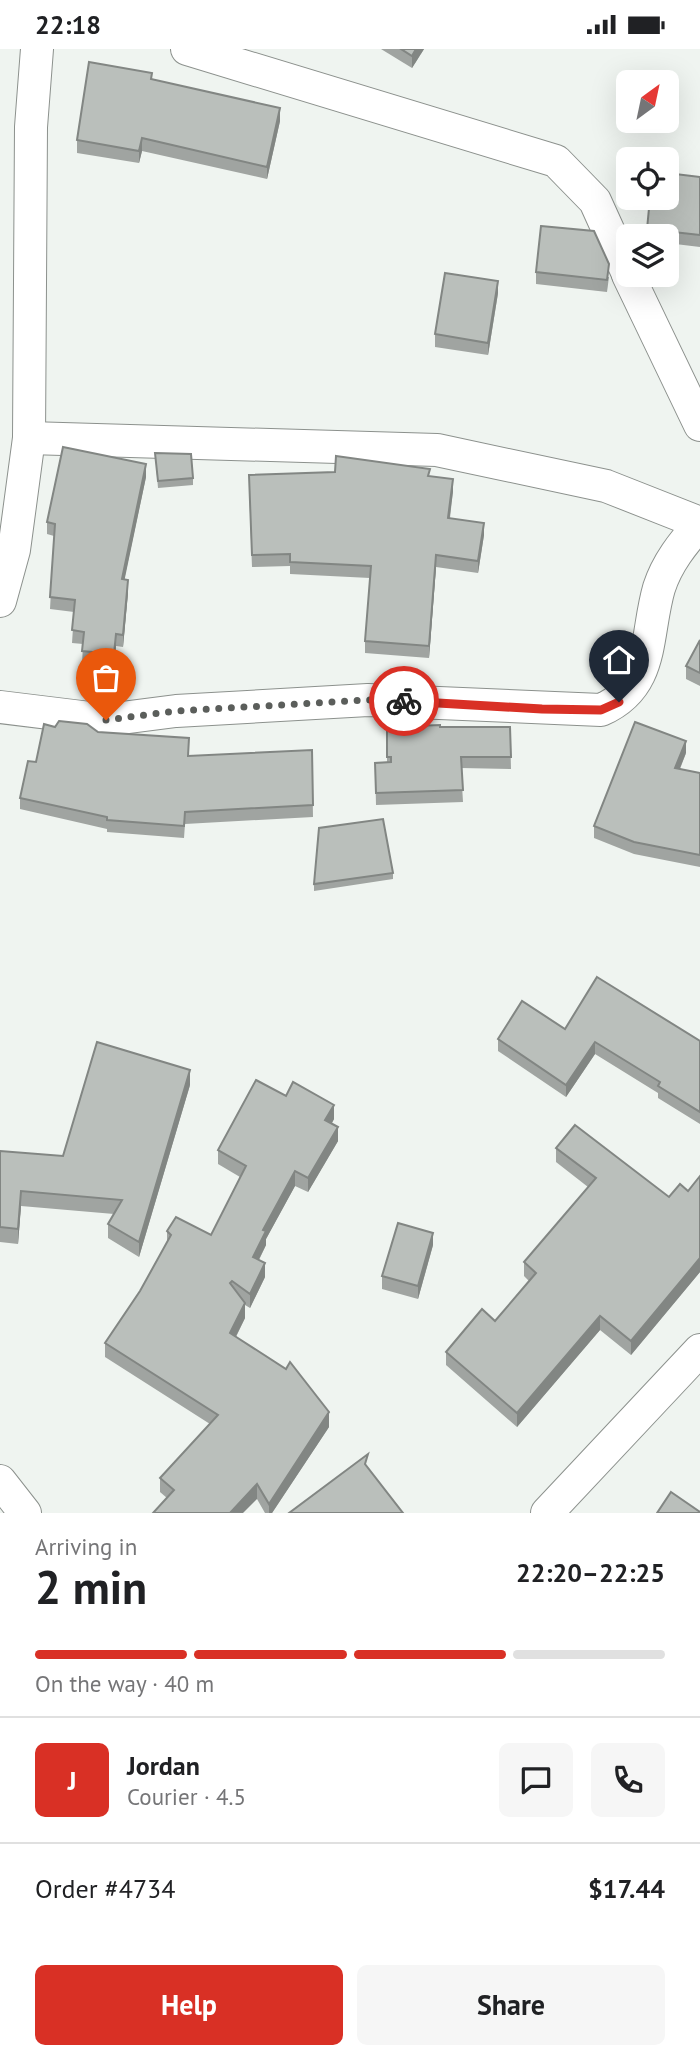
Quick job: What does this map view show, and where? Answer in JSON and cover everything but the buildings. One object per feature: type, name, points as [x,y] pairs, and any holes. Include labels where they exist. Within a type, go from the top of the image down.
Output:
[{"type":"street","points":[[0,601],[14,550],[29,437],[31,127],[37,49]]},
{"type":"street","points":[[187,49],[556,161],[595,201],[616,247]]},
{"type":"street","points":[[634,287],[700,425]]},
{"type":"street","points":[[0,707],[106,720],[176,711],[368,700],[601,710],[619,702],[633,687],[647,653],[660,587],[678,549],[700,524],[606,486],[437,450],[29,437]]},
{"type":"street","points":[[547,1513],[700,1350]]},
{"type":"street","points":[[0,1481],[25,1513]]},
{"type":"way so far","points":[[106,720],[176,711],[368,700],[404,701]]},
{"type":"route","points":[[404,701],[601,710],[619,702]]}]
